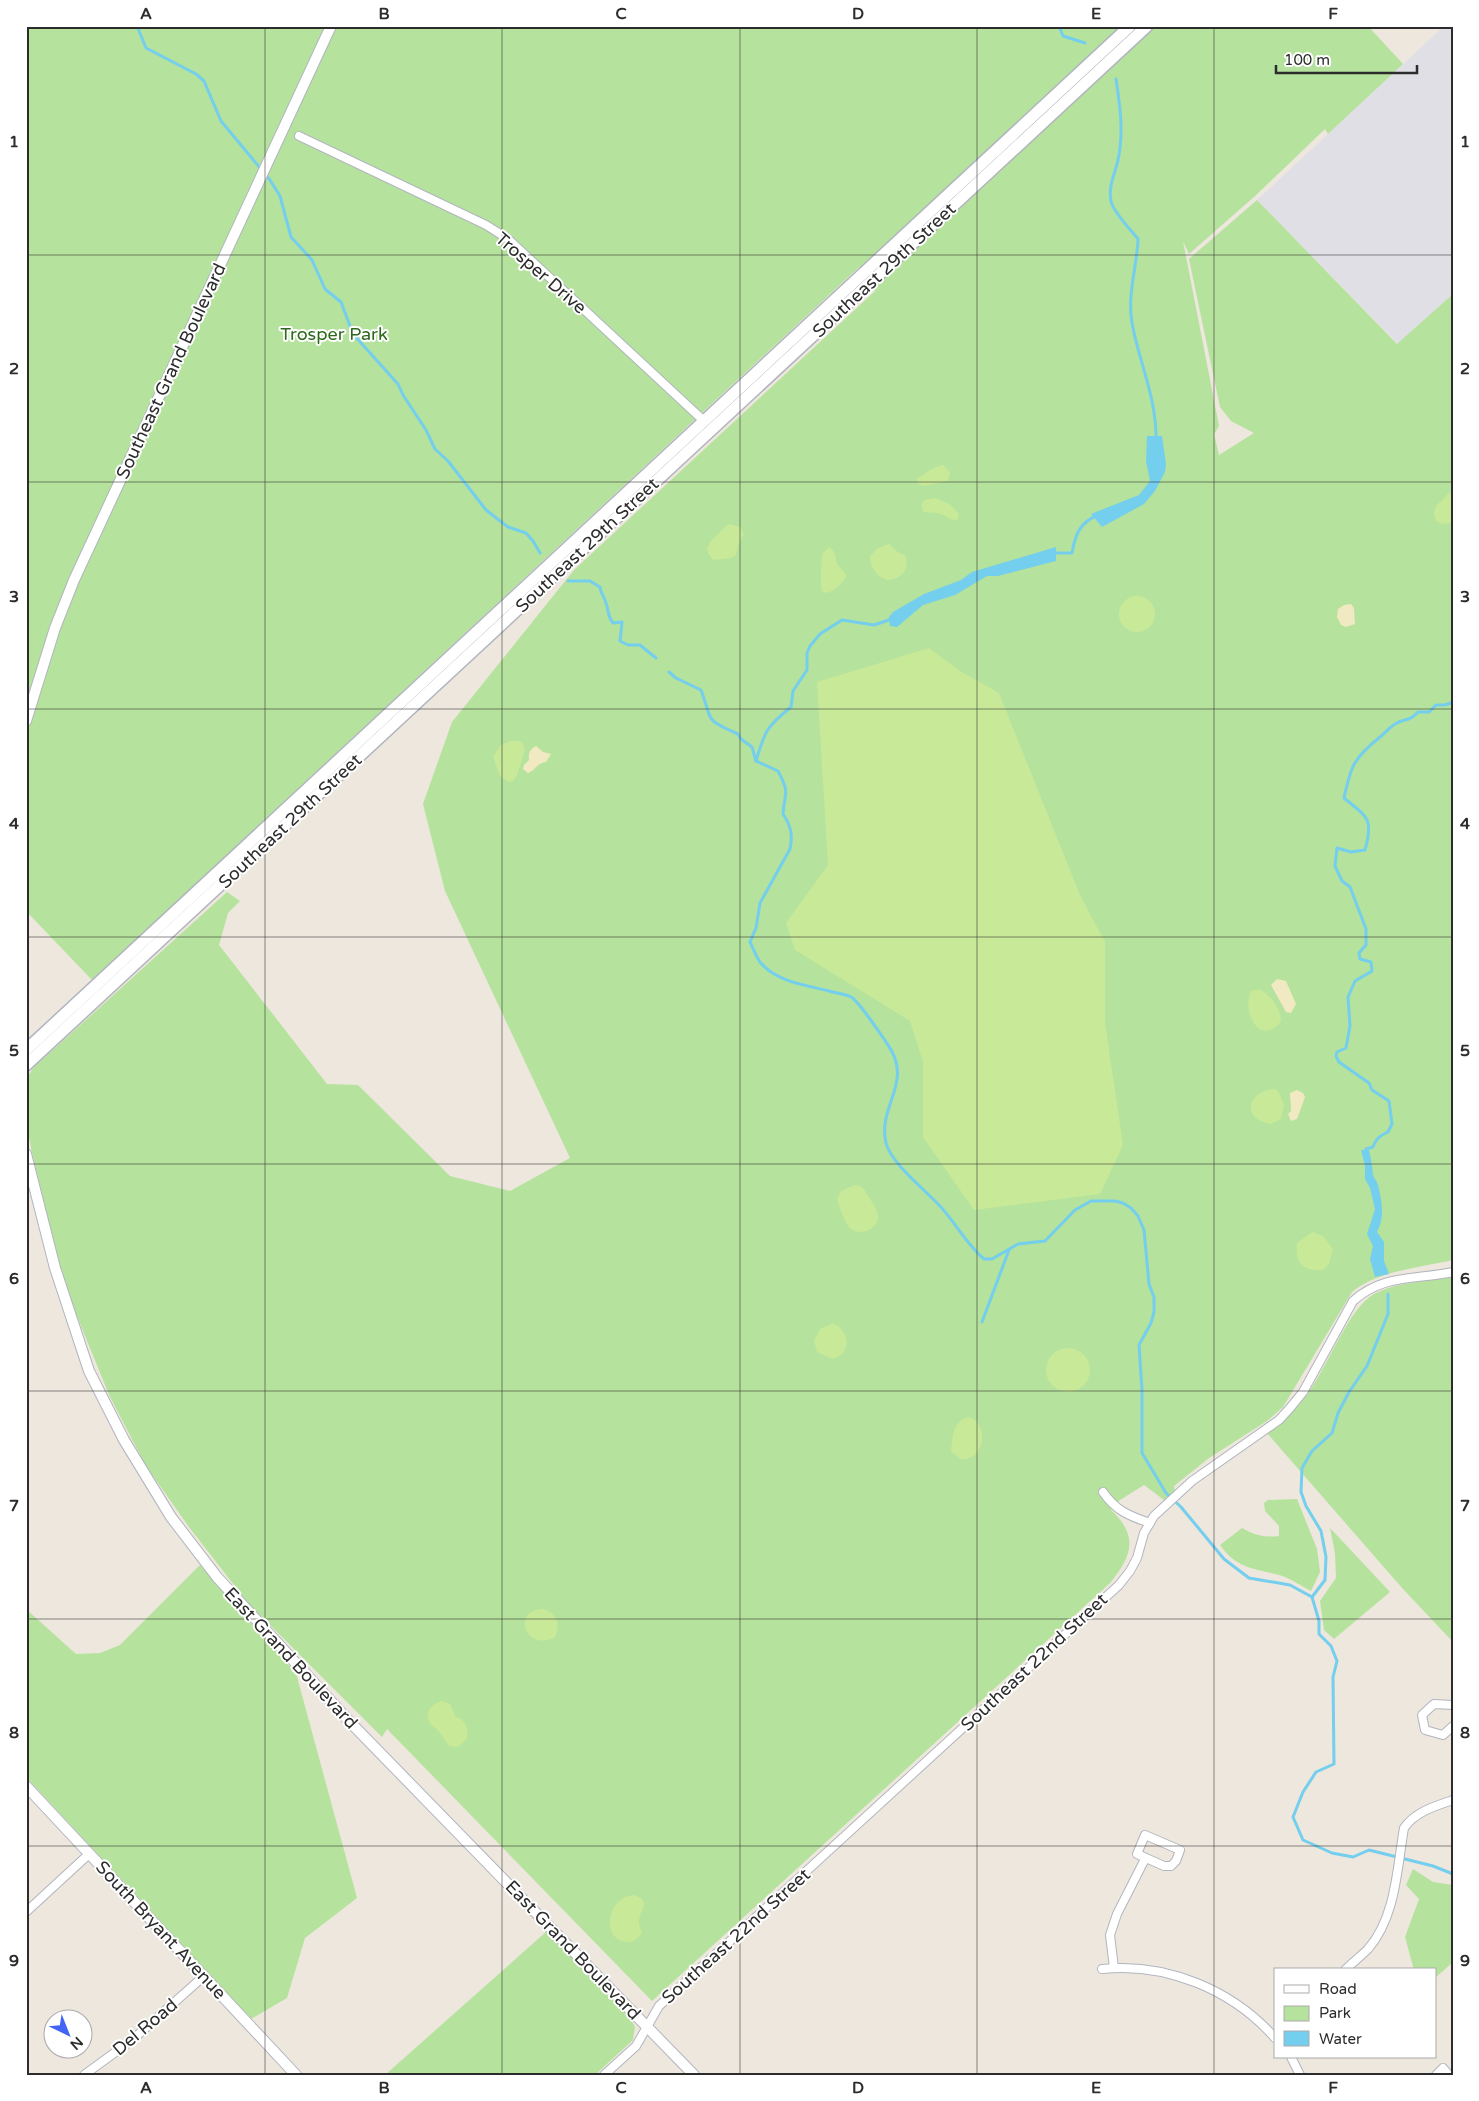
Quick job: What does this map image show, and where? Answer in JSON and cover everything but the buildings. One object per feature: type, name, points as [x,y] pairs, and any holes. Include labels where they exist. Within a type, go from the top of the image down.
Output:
[{"type":"main road","name":"Southeast 29th Street","points":[[26,1065],[348,759],[708,425],[1130,26]]},
{"type":"main road","name":"Southeast 29th Street","points":[[708,425],[1147,26]]},
{"type":"main road","name":"Southeast 29th Street","points":[[26,1050],[348,759]]},
{"type":"street","name":"Southeast Grand Boulevard","points":[[26,721],[55,628],[74,580],[331,26]]},
{"type":"street","name":"Trosper Drive","points":[[299,136],[486,225],[508,239],[708,425]]},
{"type":"street","name":"East Grand Boulevard","points":[[26,1154],[55,1268],[89,1371],[124,1440],[171,1517],[217,1577],[348,1720],[694,2075]]},
{"type":"street","name":"Southeast 22nd Street","points":[[604,2075],[636,2046],[646,2025],[659,2006],[1119,1585],[1137,1558],[1144,1533],[1154,1516],[1207,1470],[1279,1420],[1303,1392],[1354,1301],[1366,1290],[1378,1284],[1398,1279],[1434,1276],[1453,1272]]},
{"type":"street","points":[[1103,1492],[1111,1504],[1125,1514],[1150,1523]]},
{"type":"street","points":[[1453,1706],[1434,1704],[1422,1715],[1426,1730],[1443,1736],[1453,1726]]},
{"type":"street","name":"South Bryant Avenue","points":[[26,1786],[296,2075]]},
{"type":"street","points":[[1347,1968],[1368,1948],[1386,1917],[1393,1897],[1404,1828],[1410,1820],[1436,1806],[1453,1800]]},
{"type":"street","points":[[1145,1835],[1180,1850],[1176,1861],[1171,1866],[1164,1866],[1145,1858],[1136,1854],[1145,1835]]},
{"type":"street","points":[[26,1912],[89,1854]]},
{"type":"street","points":[[1114,1968],[1110,1935],[1117,1914],[1145,1858]]},
{"type":"street","points":[[1102,1970],[1134,1967],[1158,1970],[1201,1984],[1247,2012],[1274,2036]]},
{"type":"street","name":"Del Road","points":[[84,2075],[132,2040],[204,1976]]},
{"type":"street","points":[[1291,2058],[1296,2073]]},
{"type":"street","points":[[1436,2075],[1443,2068],[1449,2075]]},
{"type":"shaded area","points":[[1444,26],[1453,26],[1453,294],[1398,344],[1257,200]]},
{"type":"green space","name":"Trosper Park","points":[[26,26],[1368,26],[1403,64],[1328,134],[1325,129],[1255,196],[1189,254],[1183,241],[1219,426],[1214,434],[1219,455],[1254,433],[1231,421],[1220,407],[1189,259],[1257,200],[1397,344],[1453,294],[1453,1260],[1387,1274],[1362,1285],[1352,1292],[1283,1407],[1267,1421],[1209,1458],[1174,1486],[1175,1491],[1164,1500],[1144,1485],[1120,1500],[1111,1510],[1126,1529],[1129,1537],[1129,1546],[1123,1564],[1110,1583],[652,2001],[387,1729],[382,1737],[248,1603],[189,1527],[146,1466],[110,1397],[72,1304],[58,1260],[26,1121],[26,1079],[34,1067],[227,892],[240,901],[228,913],[219,945],[327,1084],[358,1085],[450,1176],[510,1191],[570,1158],[445,891],[423,804],[452,722],[574,570],[875,291],[859,267],[92,980],[26,911]]},
{"type":"green space","points":[[943,465],[950,472],[948,481],[923,486],[918,484],[917,479]]},
{"type":"green space","points":[[1453,489],[1453,523],[1442,524],[1436,521],[1434,513],[1436,506]]},
{"type":"green space","points":[[936,498],[951,505],[959,514],[957,520],[939,513],[923,511],[921,505],[924,500]]},
{"type":"green space","points":[[730,524],[740,527],[744,534],[738,545],[736,555],[731,558],[713,560],[707,548],[711,541]]},
{"type":"green space","points":[[889,544],[899,553],[905,555],[907,560],[904,573],[892,580],[887,580],[874,571],[870,556],[878,548]]},
{"type":"green space","points":[[829,547],[834,551],[838,565],[846,575],[838,586],[826,593],[821,588],[821,565],[823,553]]},
{"type":"green space","points":[[1137,596],[1144,597],[1150,601],[1154,607],[1154,621],[1150,627],[1144,631],[1137,632],[1130,631],[1124,627],[1120,621],[1119,614],[1120,607],[1124,601],[1130,597]]},
{"type":"green space","points":[[929,648],[960,671],[999,693],[1080,895],[1105,942],[1105,1022],[1123,1145],[1100,1194],[974,1210],[923,1137],[923,1062],[910,1021],[795,950],[786,923],[828,865],[817,682]]},
{"type":"green space","points":[[510,741],[521,741],[525,750],[517,775],[513,781],[509,782],[500,776],[493,757],[500,746]]},
{"type":"green space","points":[[1259,989],[1274,1002],[1281,1021],[1274,1028],[1266,1031],[1260,1029],[1255,1024],[1249,1009],[1251,991]]},
{"type":"green space","points":[[1274,1089],[1278,1091],[1284,1105],[1281,1119],[1271,1124],[1255,1117],[1251,1106],[1257,1095]]},
{"type":"green space","points":[[855,1185],[860,1186],[865,1191],[878,1213],[877,1223],[867,1231],[858,1232],[850,1228],[844,1219],[837,1200],[841,1191]]},
{"type":"green space","points":[[1312,1232],[1323,1236],[1333,1249],[1329,1264],[1323,1270],[1305,1267],[1297,1256],[1297,1243]]},
{"type":"green space","points":[[1453,1277],[1453,1642],[1403,1589],[1266,1432],[1289,1415],[1304,1399],[1355,1312],[1364,1302],[1374,1294],[1393,1287],[1413,1282]]},
{"type":"green space","points":[[833,1323],[843,1331],[846,1347],[839,1356],[833,1359],[817,1352],[814,1341],[820,1329]]},
{"type":"green space","points":[[1068,1348],[1080,1352],[1086,1358],[1090,1370],[1086,1382],[1080,1388],[1068,1392],[1056,1388],[1050,1382],[1046,1370],[1050,1358],[1056,1352]]},
{"type":"green space","points":[[969,1417],[980,1428],[982,1442],[975,1455],[960,1459],[951,1451],[954,1430],[959,1422]]},
{"type":"green space","points":[[1297,1499],[1317,1549],[1320,1572],[1311,1591],[1283,1576],[1253,1569],[1239,1563],[1226,1553],[1220,1545],[1242,1528],[1269,1537],[1279,1536],[1279,1526],[1265,1511],[1264,1503],[1268,1500]]},
{"type":"green space","points":[[1330,1528],[1390,1592],[1334,1639],[1324,1630],[1320,1601],[1336,1578],[1335,1553]]},
{"type":"green space","points":[[200,1565],[296,1673],[357,1898],[305,1938],[287,1998],[251,2019],[26,1777],[26,1609],[76,1654],[100,1653],[120,1645]]},
{"type":"green space","points":[[543,1609],[555,1617],[558,1628],[555,1637],[542,1641],[536,1640],[527,1633],[525,1621],[528,1614],[535,1610]]},
{"type":"green space","points":[[442,1701],[450,1704],[456,1717],[466,1725],[467,1739],[458,1747],[449,1746],[439,1731],[429,1721],[429,1711]]},
{"type":"green space","points":[[1413,1869],[1433,1882],[1453,1885],[1453,1962],[1436,1977],[1436,1968],[1413,1968],[1405,1937],[1419,1899],[1406,1885]]},
{"type":"green space","points":[[634,1895],[640,1897],[644,1903],[639,1922],[642,1934],[634,1941],[624,1941],[616,1938],[610,1922],[616,1905],[624,1898]]},
{"type":"green space","points":[[547,1931],[629,2016],[635,2027],[633,2040],[595,2075],[385,2075]]},
{"type":"sand","points":[[1351,604],[1354,608],[1355,624],[1346,627],[1341,625],[1337,617],[1338,609],[1344,605]]},
{"type":"sand","points":[[536,746],[543,752],[551,754],[546,762],[528,773],[523,769],[524,765],[529,760],[532,748]]},
{"type":"sand","points":[[1277,979],[1286,981],[1296,1004],[1291,1013],[1286,1012],[1271,985]]},
{"type":"sand","points":[[1297,1090],[1303,1093],[1305,1097],[1297,1119],[1291,1121],[1288,1114],[1291,1111],[1290,1093]]},
{"type":"water","points":[[1147,436],[1162,436],[1166,464],[1165,472],[1155,491],[1144,504],[1102,527],[1091,514],[1139,495],[1150,481],[1146,461]]},
{"type":"water","points":[[1056,547],[1056,561],[998,576],[987,576],[955,595],[923,605],[897,627],[890,626],[889,617],[893,612],[924,594],[961,580],[972,572]]},
{"type":"water","points":[[1361,1150],[1369,1150],[1373,1175],[1378,1185],[1382,1203],[1381,1221],[1377,1232],[1384,1242],[1384,1261],[1389,1274],[1375,1277],[1370,1259],[1373,1246],[1367,1234],[1375,1209],[1370,1188],[1365,1179],[1365,1166]]},
{"type":"waterway","points":[[137,26],[146,48],[196,74],[204,81],[221,121],[270,180],[280,196],[291,237],[312,260],[325,289],[341,302],[353,334],[398,384],[426,430],[435,449],[448,461],[486,510],[508,527],[526,533],[540,553]]},
{"type":"waterway","points":[[1059,26],[1063,36],[1085,43]]},
{"type":"waterway","points":[[1116,79],[1121,139],[1110,196],[1115,210],[1138,239],[1131,291],[1131,312],[1135,338],[1154,410],[1156,440]]},
{"type":"waterway","points":[[1052,553],[1072,553],[1079,530],[1087,521],[1098,515]]},
{"type":"waterway","points":[[568,581],[590,581],[600,587],[611,620],[613,623],[622,622],[620,641],[628,645],[640,645],[656,658]]},
{"type":"waterway","points":[[756,761],[771,725],[791,707],[793,691],[807,670],[807,653],[820,634],[842,620],[874,625],[892,619]]},
{"type":"waterway","points":[[669,672],[676,678],[701,690],[709,714],[714,722],[738,734],[741,739],[752,747],[756,761]]},
{"type":"waterway","points":[[1365,1153],[1366,1149],[1373,1147],[1378,1138],[1388,1132],[1392,1124],[1389,1101],[1372,1090],[1369,1083],[1339,1062],[1336,1056],[1337,1052],[1346,1048],[1350,1026],[1348,997],[1355,981],[1372,971],[1371,962],[1360,959],[1359,953],[1366,945],[1366,929],[1350,887],[1342,881],[1335,866],[1337,848],[1351,852],[1365,850],[1368,839],[1369,831],[1366,819],[1363,814],[1344,798],[1355,763],[1371,744],[1398,722],[1409,719],[1418,712],[1429,712],[1436,705],[1445,705],[1453,702]]},
{"type":"waterway","points":[[756,761],[778,771],[782,778],[786,792],[783,814],[790,827],[791,839],[790,849],[760,903],[756,928],[750,942],[760,962],[774,974],[792,982],[851,997],[864,1011],[886,1042],[894,1056],[897,1069],[897,1081],[886,1116],[885,1129],[886,1143],[894,1159],[944,1211],[971,1246],[984,1259],[992,1259],[1018,1244],[1045,1241],[1075,1210],[1091,1201],[1123,1203],[1138,1216],[1144,1230],[1149,1284],[1154,1297],[1154,1312],[1151,1323],[1139,1345],[1142,1390],[1142,1453],[1166,1493],[1181,1507],[1224,1559],[1249,1578],[1290,1585],[1312,1597],[1319,1621],[1319,1634],[1331,1646],[1337,1661],[1333,1677],[1334,1764],[1316,1772],[1303,1792],[1293,1817],[1303,1840],[1332,1853],[1353,1857],[1369,1850],[1433,1866],[1453,1874]]},
{"type":"waterway","points":[[982,1322],[1009,1250]]},
{"type":"waterway","points":[[1312,1597],[1325,1580],[1326,1557],[1321,1531],[1306,1506],[1301,1492],[1302,1468],[1312,1451],[1332,1433],[1338,1413],[1349,1392],[1367,1366],[1388,1314],[1388,1294]]}]
